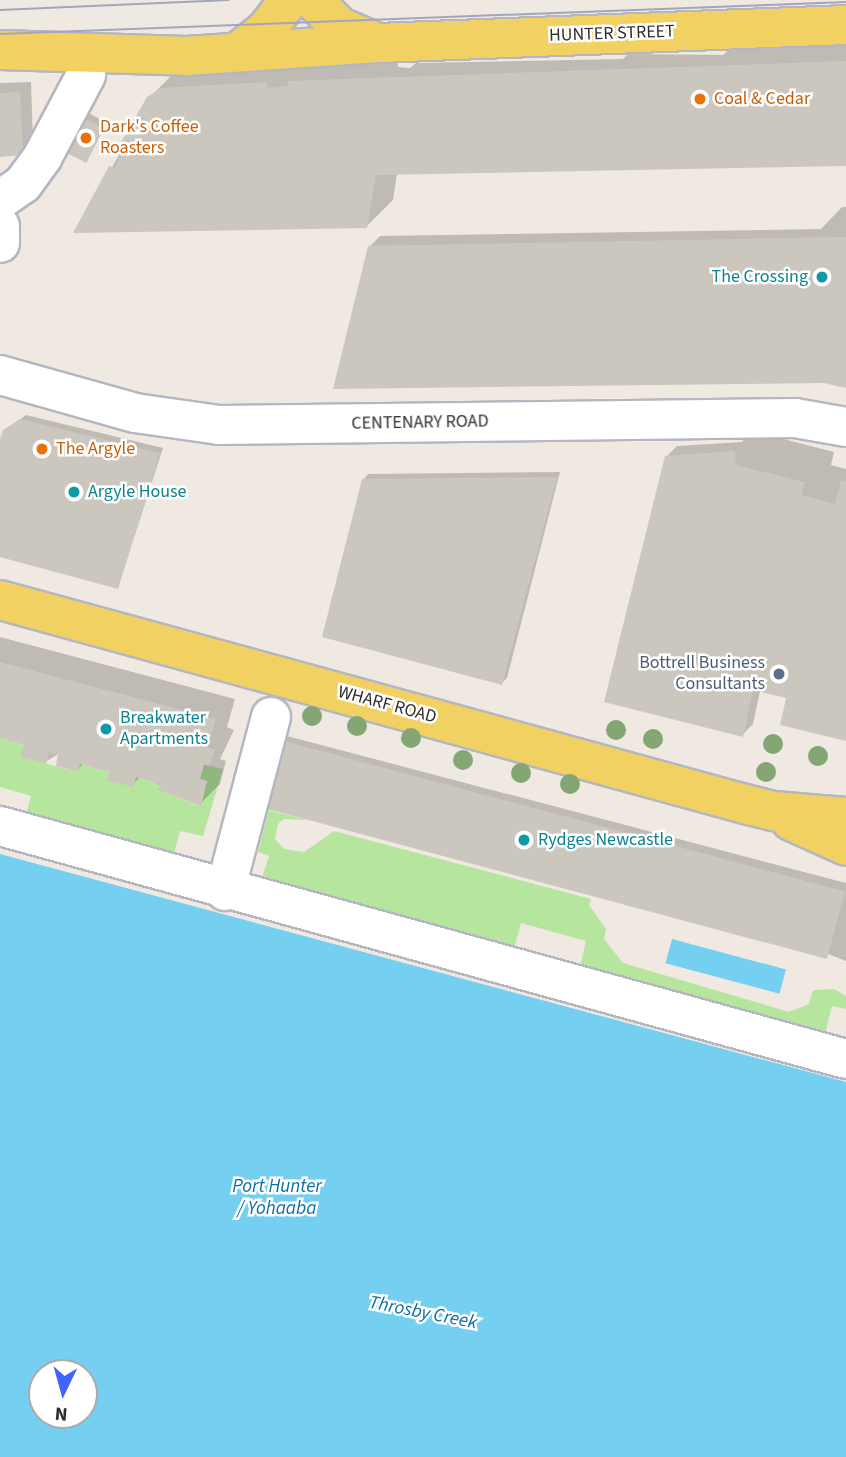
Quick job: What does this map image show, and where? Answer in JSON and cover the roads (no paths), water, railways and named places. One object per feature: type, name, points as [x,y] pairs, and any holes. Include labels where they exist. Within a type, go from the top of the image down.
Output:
[{"type":"main road","points":[[239,51],[265,30],[289,0]]},
{"type":"main road","name":"HUNTER STREET","points":[[313,0],[340,27],[378,43]]},
{"type":"main road","name":"HUNTER STREET","points":[[0,50],[172,56],[378,43],[846,25]]},
{"type":"main road","name":"WHARF ROAD","points":[[0,600],[774,811]]},
{"type":"main road","points":[[774,811],[846,817]]},
{"type":"main road","points":[[774,811],[846,846]]},
{"type":"street","points":[[0,200],[23,184],[43,156],[86,75]]},
{"type":"street","points":[[0,226],[0,243]]},
{"type":"street","name":"CENTENARY ROAD","points":[[0,375],[135,413],[219,425],[795,418],[846,427]]},
{"type":"street","points":[[225,891],[271,717]]},
{"type":"street","points":[[0,826],[2,830],[846,1059]]},
{"type":"water","name":"Port Hunter / Yohaaba","points":[[0,854],[846,1082],[846,1457],[0,1457]]},
{"type":"water","points":[[672,939],[786,970],[780,994],[666,963]]},
{"type":"tram line","points":[[0,10],[229,0]]},
{"type":"tram line","points":[[0,34],[846,2]]},
{"type":"place","name":"Coal & Cedar","points":[[700,99]]},
{"type":"place","name":"Dark's Coffee Roasters","points":[[86,138]]},
{"type":"place","name":"The Crossing","points":[[822,277]]},
{"type":"place","name":"The Argyle","points":[[42,449]]},
{"type":"place","name":"Argyle House","points":[[74,492]]},
{"type":"place","name":"Bottrell Business Consultants","points":[[779,674]]},
{"type":"place","name":"Breakwater Apartments","points":[[106,729]]},
{"type":"place","name":"Rydges Newcastle","points":[[524,840]]},
{"type":"water label","name":"Throsby Creek","points":[[423,1313]]}]
